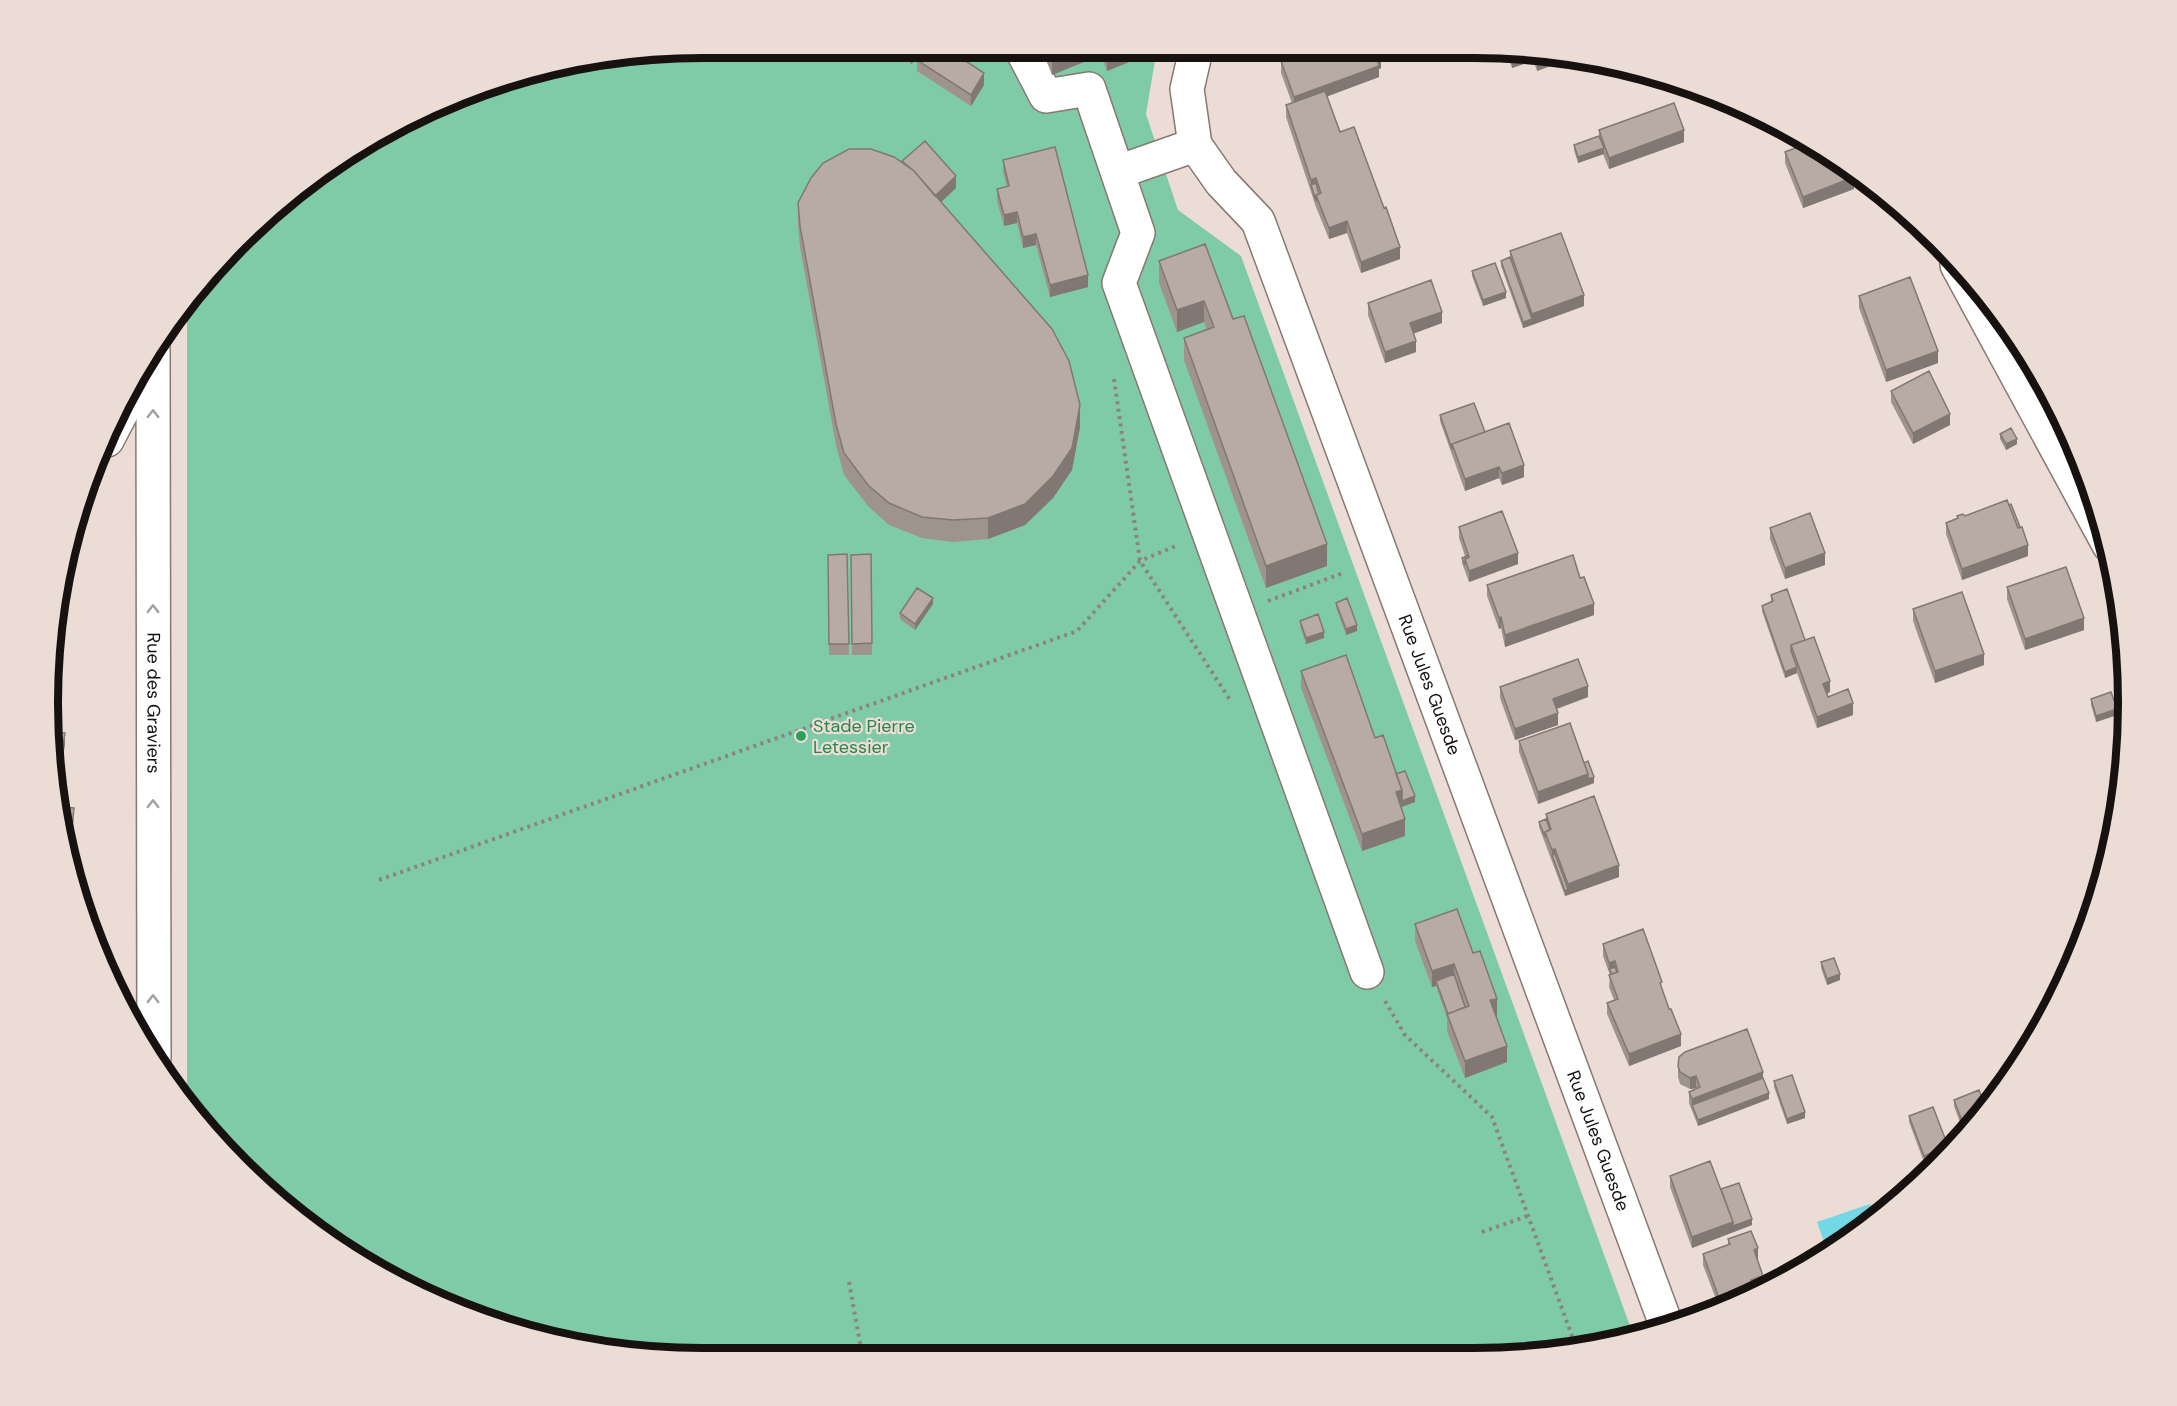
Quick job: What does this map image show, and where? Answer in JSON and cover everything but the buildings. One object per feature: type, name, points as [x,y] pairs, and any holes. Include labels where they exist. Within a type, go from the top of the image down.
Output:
[{"type":"street","points":[[1026,58],[1046,96],[1089,89],[1138,233],[1119,283],[1367,972]]},
{"type":"street","name":"Rue Jules Guesde","points":[[1194,58],[1187,89],[1195,146],[1221,182],[1258,221],[1664,1319]]},
{"type":"street","points":[[1118,172],[1195,146]]},
{"type":"street","points":[[1975,299],[2086,503]]},
{"type":"street","name":"Rue des Graviers","points":[[153,368],[153,1038]]},
{"type":"path","points":[[1114,375],[1140,561],[1236,709]]},
{"type":"path","points":[[379,880],[1077,631],[1140,561],[1209,532]]},
{"type":"path","points":[[1238,612],[1343,573]]},
{"type":"path","points":[[1367,972],[1406,1035],[1492,1117],[1573,1339]]},
{"type":"path","points":[[1482,1232],[1528,1216]]},
{"type":"path","points":[[849,1282],[861,1348]]},
{"type":"green space","name":"Stade Pierre Letessier","points":[[703,58],[1155,58],[1146,114],[1178,210],[1241,256],[1631,1328],[1558,1342],[1474,1348],[703,1348],[619,1342],[536,1326],[496,1313],[418,1281],[381,1261],[345,1239],[278,1188],[218,1128],[187,1088],[187,318],[218,278],[247,247],[278,218],[345,167],[418,125],[496,93],[536,80],[577,71],[619,64]]},
{"type":"water","points":[[1870,1204],[1872,1210],[1825,1243],[1817,1222]]},
{"type":"place","name":"Stade Pierre Letessier","points":[[801,736]]}]
